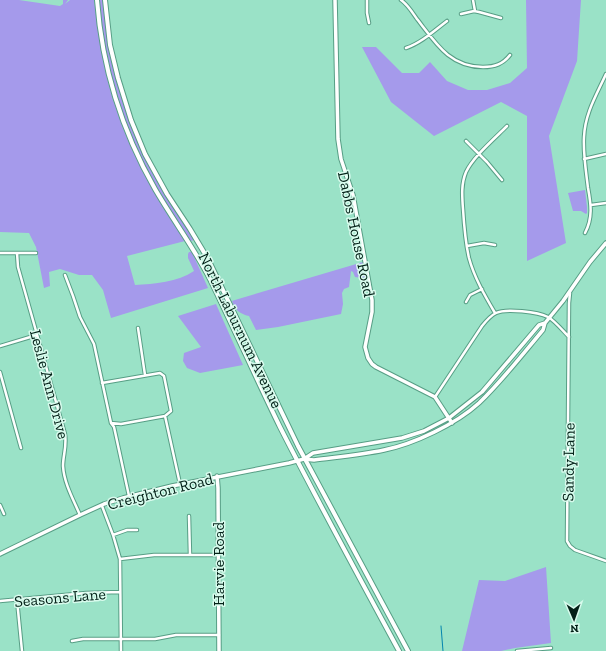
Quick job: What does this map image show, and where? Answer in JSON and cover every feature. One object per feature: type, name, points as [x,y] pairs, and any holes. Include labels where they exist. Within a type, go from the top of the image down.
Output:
[{"type":"main road","name":"North Laburnum Avenue","points":[[97,0],[100,32],[106,64],[119,109],[130,139],[156,190],[210,279],[297,461],[399,651]]},
{"type":"main road","name":"North Laburnum Avenue","points":[[105,0],[115,67],[126,105],[139,139],[159,181],[193,233],[213,268],[304,459],[408,651]]},
{"type":"main road","name":"Dabbs House Road","points":[[336,0],[338,139],[341,159],[353,196],[372,295],[372,312],[366,347],[368,358],[376,367],[435,397],[452,423]]},
{"type":"main road","name":"Creighton Road","points":[[0,554],[80,515],[129,496],[217,476],[297,461],[304,459],[313,453],[387,441],[424,431],[449,418],[482,392],[539,325],[545,323],[550,318],[590,262],[606,243]]},
{"type":"main road","name":"Creighton Road","points":[[304,459],[314,460],[387,449],[414,441],[452,423],[477,405],[492,391],[543,330],[545,323]]},
{"type":"main road","name":"Harvie Road","points":[[217,476],[219,651]]},
{"type":"street","points":[[367,0],[369,23]]},
{"type":"street","points":[[401,0],[410,8],[440,49],[458,61],[471,66],[482,67],[498,65],[504,62],[510,55]]},
{"type":"street","points":[[473,0],[476,11]]},
{"type":"street","points":[[461,14],[476,11],[501,18]]},
{"type":"street","points":[[406,48],[429,35],[447,21]]},
{"type":"street","points":[[585,233],[590,220],[591,206],[584,159],[585,125],[592,103],[606,74]]},
{"type":"street","points":[[495,313],[473,270],[465,234],[462,197],[463,183],[469,167],[507,126]]},
{"type":"street","points":[[466,142],[502,180]]},
{"type":"street","points":[[584,159],[606,154]]},
{"type":"street","points":[[591,206],[606,203]]},
{"type":"street","points":[[467,246],[484,243],[495,245]]},
{"type":"street","points":[[0,253],[36,253]]},
{"type":"street","name":"Leslie Ann Drive","points":[[17,253],[18,267],[65,434],[66,444],[63,463],[64,474],[80,515]]},
{"type":"street","points":[[65,275],[74,296],[80,317],[94,344],[129,496]]},
{"type":"street","points":[[466,302],[470,295],[482,289]]},
{"type":"street","name":"Sandy Lane","points":[[570,290],[567,541],[575,550],[606,561]]},
{"type":"street","points":[[435,397],[482,326],[495,313],[511,310],[532,313],[550,318],[569,337]]},
{"type":"street","points":[[138,328],[145,375]]},
{"type":"street","points":[[0,346],[37,335]]},
{"type":"street","points":[[0,372],[21,448]]},
{"type":"street","points":[[102,384],[160,373],[164,376],[171,410],[165,416],[121,424],[111,423]]},
{"type":"street","points":[[165,416],[180,484]]},
{"type":"street","points":[[0,506],[4,514]]},
{"type":"street","points":[[102,506],[120,559],[121,651]]},
{"type":"street","points":[[189,516],[190,555]]},
{"type":"street","points":[[113,535],[127,530],[137,530]]},
{"type":"street","points":[[120,559],[154,555],[218,555]]},
{"type":"street","name":"Seasons Lane","points":[[0,602],[86,593],[120,592]]},
{"type":"street","points":[[17,600],[22,651]]},
{"type":"street","points":[[72,641],[83,639],[121,638],[155,639],[176,635],[219,635]]},
{"type":"street","points":[[517,651],[550,648]]},
{"type":"shaded area","points":[[0,0],[19,0],[60,6],[63,4],[63,0],[68,0],[65,4],[70,0],[94,0],[105,70],[112,97],[123,128],[147,178],[185,241],[127,256],[135,285],[166,282],[188,275],[194,271],[188,258],[189,252],[192,252],[208,288],[111,318],[103,290],[92,275],[79,275],[60,269],[49,272],[50,286],[44,288],[36,247],[29,233],[0,232]]},
{"type":"shaded area","points":[[99,0],[103,0],[109,48],[114,71],[128,117],[147,162],[170,204],[193,237],[192,241],[164,200],[144,165],[124,120],[110,73],[105,49]]},
{"type":"shaded area","points":[[526,0],[581,0],[577,61],[549,136],[566,243],[527,261],[527,116],[501,102],[434,136],[391,102],[362,47],[376,47],[402,73],[419,73],[430,62],[447,81],[468,90],[487,90],[510,83],[527,68]]},
{"type":"shaded area","points":[[585,190],[587,213],[573,211],[568,193]]},
{"type":"shaded area","points":[[363,262],[366,277],[355,277],[351,271],[349,287],[344,289],[342,293],[343,304],[341,314],[256,330],[249,316],[238,311],[232,301],[235,300]]},
{"type":"shaded area","points":[[216,304],[243,365],[200,373],[187,368],[183,361],[184,353],[201,347],[178,316]]},
{"type":"shaded area","points":[[546,567],[551,643],[501,651],[462,651],[479,580],[505,581]]},
{"type":"waterway","points":[[441,626],[443,651]]}]
